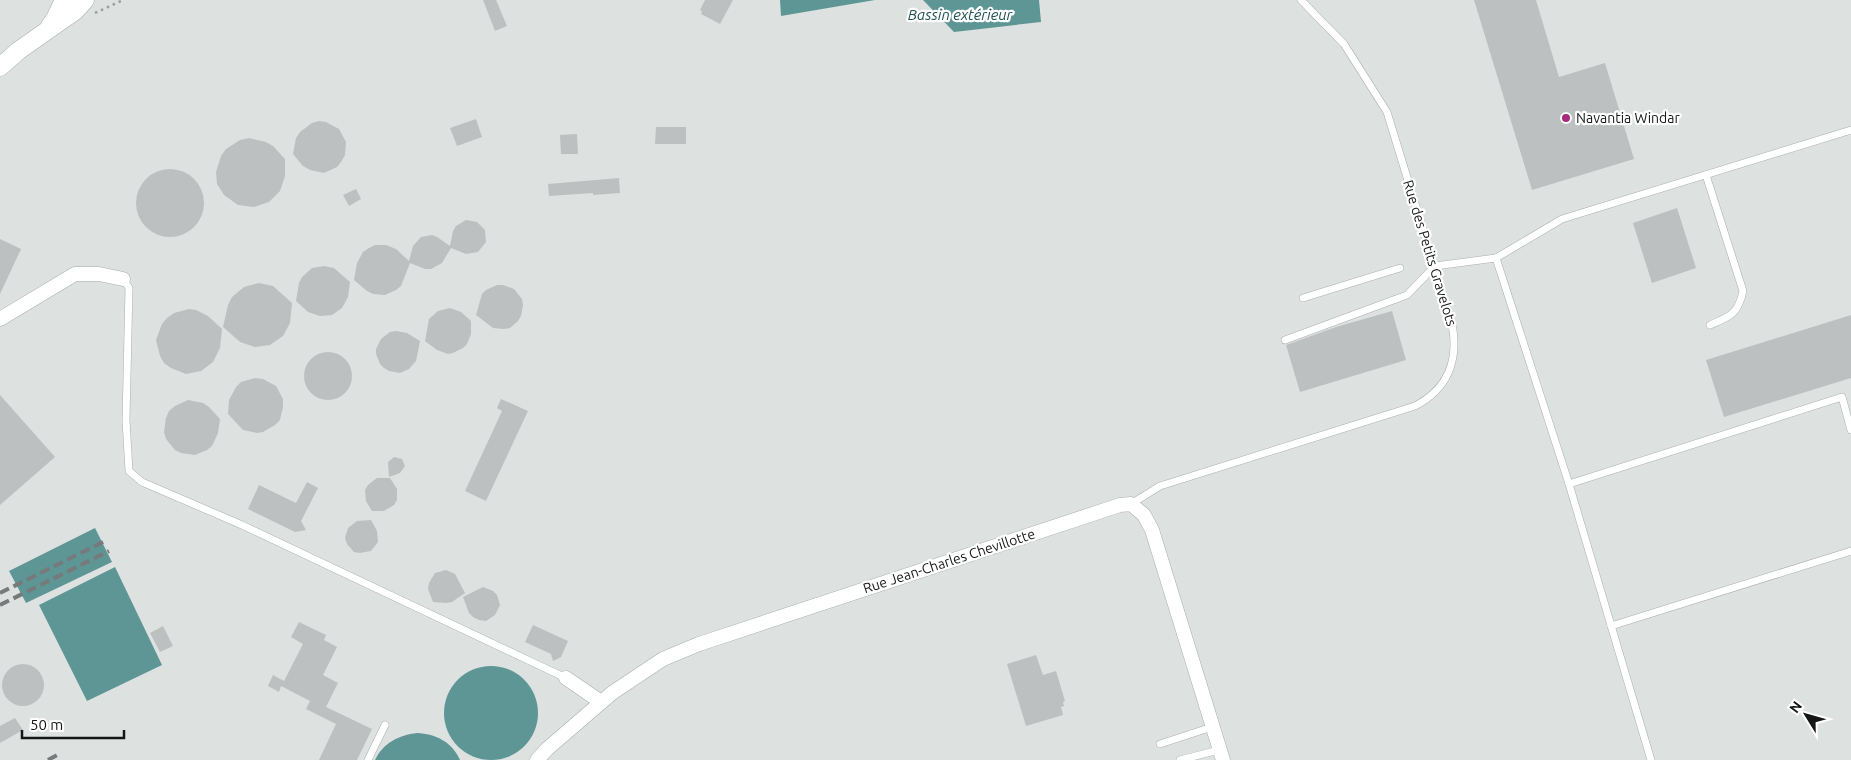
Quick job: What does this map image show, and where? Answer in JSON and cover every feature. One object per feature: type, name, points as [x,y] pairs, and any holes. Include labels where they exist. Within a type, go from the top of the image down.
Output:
[{"type":"street","points":[[49,28],[64,0]]},
{"type":"street","points":[[0,67],[49,28],[75,11],[85,0]]},
{"type":"street","points":[[0,319],[74,274],[98,274],[123,280]]},
{"type":"street","points":[[1131,504],[1144,515],[1152,530],[1221,755]]},
{"type":"street","name":"Rue Jean-Charles Chevillotte","points":[[537,760],[547,749],[612,693],[663,659],[700,644],[1120,505],[1131,504]]},
{"type":"street","points":[[566,678],[601,702]]},
{"type":"lane","name":"Rue des Petits Gravelots","points":[[1131,504],[1160,486],[1415,406],[1430,398],[1452,367],[1455,344],[1452,324],[1387,112],[1344,44],[1301,0]]},
{"type":"lane","points":[[1285,340],[1407,295],[1434,266],[1496,258],[1562,219],[1850,133]]},
{"type":"lane","points":[[1706,175],[1742,292],[1740,306],[1732,316],[1710,325]]},
{"type":"lane","points":[[1496,258],[1569,484],[1651,760]]},
{"type":"lane","points":[[1303,298],[1400,268]]},
{"type":"lane","points":[[123,280],[129,288],[126,420],[129,472],[142,482],[242,525],[566,678]]},
{"type":"lane","points":[[1569,484],[1842,397],[1851,430]]},
{"type":"lane","points":[[1611,626],[1851,551]]},
{"type":"lane","points":[[368,760],[385,725]]},
{"type":"lane","points":[[1160,744],[1212,726]]},
{"type":"lane","points":[[1180,760],[1221,755]]},
{"type":"water","points":[[780,0],[875,0],[781,16]]},
{"type":"water","name":"Bassin extérieur","points":[[923,0],[1039,0],[1041,22],[954,32]]},
{"type":"water","points":[[95,528],[112,562],[26,603],[9,571]]},
{"type":"water","points":[[115,567],[162,665],[87,701],[39,605]]},
{"type":"water","points":[[491,666],[509,669],[525,679],[535,695],[538,713],[535,731],[525,747],[509,757],[491,760],[473,757],[457,747],[447,731],[444,713],[447,695],[457,679],[473,669]]},
{"type":"water","points":[[417,733],[431,735],[443,740],[453,748],[460,760],[375,760],[382,749],[392,741]]},
{"type":"building","points":[[483,0],[496,0],[507,26],[495,31]]},
{"type":"building","points":[[705,0],[733,0],[720,24],[701,14],[702,11],[700,10]]},
{"type":"building","name":"Navantia Windar","points":[[1474,0],[1536,0],[1559,77],[1605,63],[1634,159],[1532,190]]},
{"type":"building","points":[[476,119],[482,137],[457,146],[450,128]]},
{"type":"building","points":[[326,122],[339,129],[346,142],[345,155],[341,162],[337,167],[324,173],[310,170],[303,166],[293,154],[296,138],[300,132],[312,123]]},
{"type":"building","points":[[656,127],[686,127],[686,144],[655,144]]},
{"type":"building","points":[[577,134],[578,154],[561,154],[560,135]]},
{"type":"building","points":[[249,138],[266,142],[273,146],[285,159],[285,176],[280,191],[269,202],[254,207],[238,205],[224,195],[217,184],[216,172],[221,156],[226,149],[240,140]]},
{"type":"building","points":[[177,169],[189,175],[198,184],[204,196],[202,216],[194,227],[177,237],[163,237],[146,227],[138,216],[136,196],[146,179],[157,171]]},
{"type":"building","points":[[619,178],[620,193],[549,196],[548,184]]},
{"type":"building","points":[[356,189],[361,199],[349,206],[343,195]]},
{"type":"building","points":[[1677,208],[1696,268],[1652,283],[1633,223]]},
{"type":"building","points":[[466,220],[477,222],[485,230],[486,242],[478,252],[466,254],[451,248],[442,263],[431,269],[425,269],[410,263],[401,286],[385,295],[373,294],[354,280],[357,263],[363,252],[369,248],[375,245],[386,245],[396,249],[409,261],[413,246],[421,237],[432,235],[450,246],[456,226]]},
{"type":"building","points":[[0,239],[21,249],[0,294]]},
{"type":"building","points":[[324,266],[334,268],[350,282],[348,297],[342,308],[332,315],[320,316],[308,312],[296,301],[302,277],[312,268]]},
{"type":"building","points":[[259,283],[273,286],[292,303],[290,323],[283,336],[270,345],[255,347],[240,342],[223,327],[228,305],[232,297],[244,287]]},
{"type":"building","points":[[497,285],[514,289],[522,299],[521,316],[510,328],[493,328],[476,315],[482,294]]},
{"type":"building","points":[[450,308],[461,312],[471,321],[471,334],[463,348],[448,354],[437,350],[425,341],[429,319],[438,311]]},
{"type":"building","points":[[189,309],[208,316],[222,329],[220,348],[213,362],[201,371],[186,374],[164,363],[156,340],[162,324],[167,318],[174,313]]},
{"type":"building","points":[[1392,311],[1406,360],[1300,392],[1286,345],[1336,327]]},
{"type":"building","points":[[1851,315],[1851,378],[1724,417],[1706,360]]},
{"type":"building","points":[[390,332],[407,333],[420,341],[416,361],[409,369],[400,373],[384,368],[376,354],[376,349],[381,339]]},
{"type":"building","points":[[323,352],[333,352],[342,356],[348,362],[351,367],[351,385],[342,396],[333,400],[323,400],[314,396],[308,390],[304,381],[304,371],[308,362],[314,356]]},
{"type":"building","points":[[255,378],[263,379],[276,386],[283,399],[280,420],[263,432],[257,433],[243,430],[228,414],[229,400],[236,387],[241,382]]},
{"type":"building","points":[[0,395],[55,457],[0,505]]},
{"type":"building","points":[[501,399],[528,411],[486,501],[465,491],[502,411],[497,408]]},
{"type":"building","points":[[188,400],[203,403],[220,419],[218,433],[212,446],[195,455],[175,450],[166,439],[164,432],[169,411]]},
{"type":"building","points":[[394,457],[402,459],[405,466],[400,473],[389,477],[388,462]]},
{"type":"building","points":[[377,478],[390,478],[397,489],[397,500],[394,505],[384,511],[372,511],[366,501],[365,490]]},
{"type":"building","points":[[307,482],[318,488],[301,521],[306,530],[295,532],[248,509],[259,485],[296,503]]},
{"type":"building","points":[[371,520],[377,531],[378,542],[371,551],[354,552],[347,544],[345,538],[348,528],[357,521]]},
{"type":"building","points":[[446,570],[455,574],[465,593],[452,602],[433,602],[428,589],[429,583],[435,573]]},
{"type":"building","points":[[483,587],[497,595],[500,605],[495,615],[486,621],[479,620],[469,613],[463,597]]},
{"type":"building","points":[[299,622],[326,635],[324,640],[337,647],[323,675],[338,683],[326,707],[372,729],[357,760],[319,760],[336,724],[306,709],[310,701],[281,686],[279,692],[268,686],[273,675],[284,681],[303,644],[291,637]]},
{"type":"building","points":[[533,625],[568,641],[561,657],[553,661],[551,654],[525,642]]},
{"type":"building","points":[[163,626],[173,646],[160,652],[150,633]]},
{"type":"building","points":[[1036,655],[1043,675],[1056,671],[1065,701],[1063,702],[1064,706],[1061,707],[1063,715],[1026,726],[1007,664]]},
{"type":"building","points":[[27,664],[35,667],[41,673],[44,685],[41,697],[35,703],[19,706],[11,703],[5,697],[2,681],[5,673],[11,667]]},
{"type":"building","points":[[15,718],[23,730],[0,743],[0,726]]},
{"type":"railway","points":[[0,593],[105,541]]},
{"type":"railway","points":[[0,605],[109,551]]},
{"type":"railway","points":[[48,760],[57,755]]},
{"type":"place","name":"Navantia Windar","points":[[1566,118]]}]
